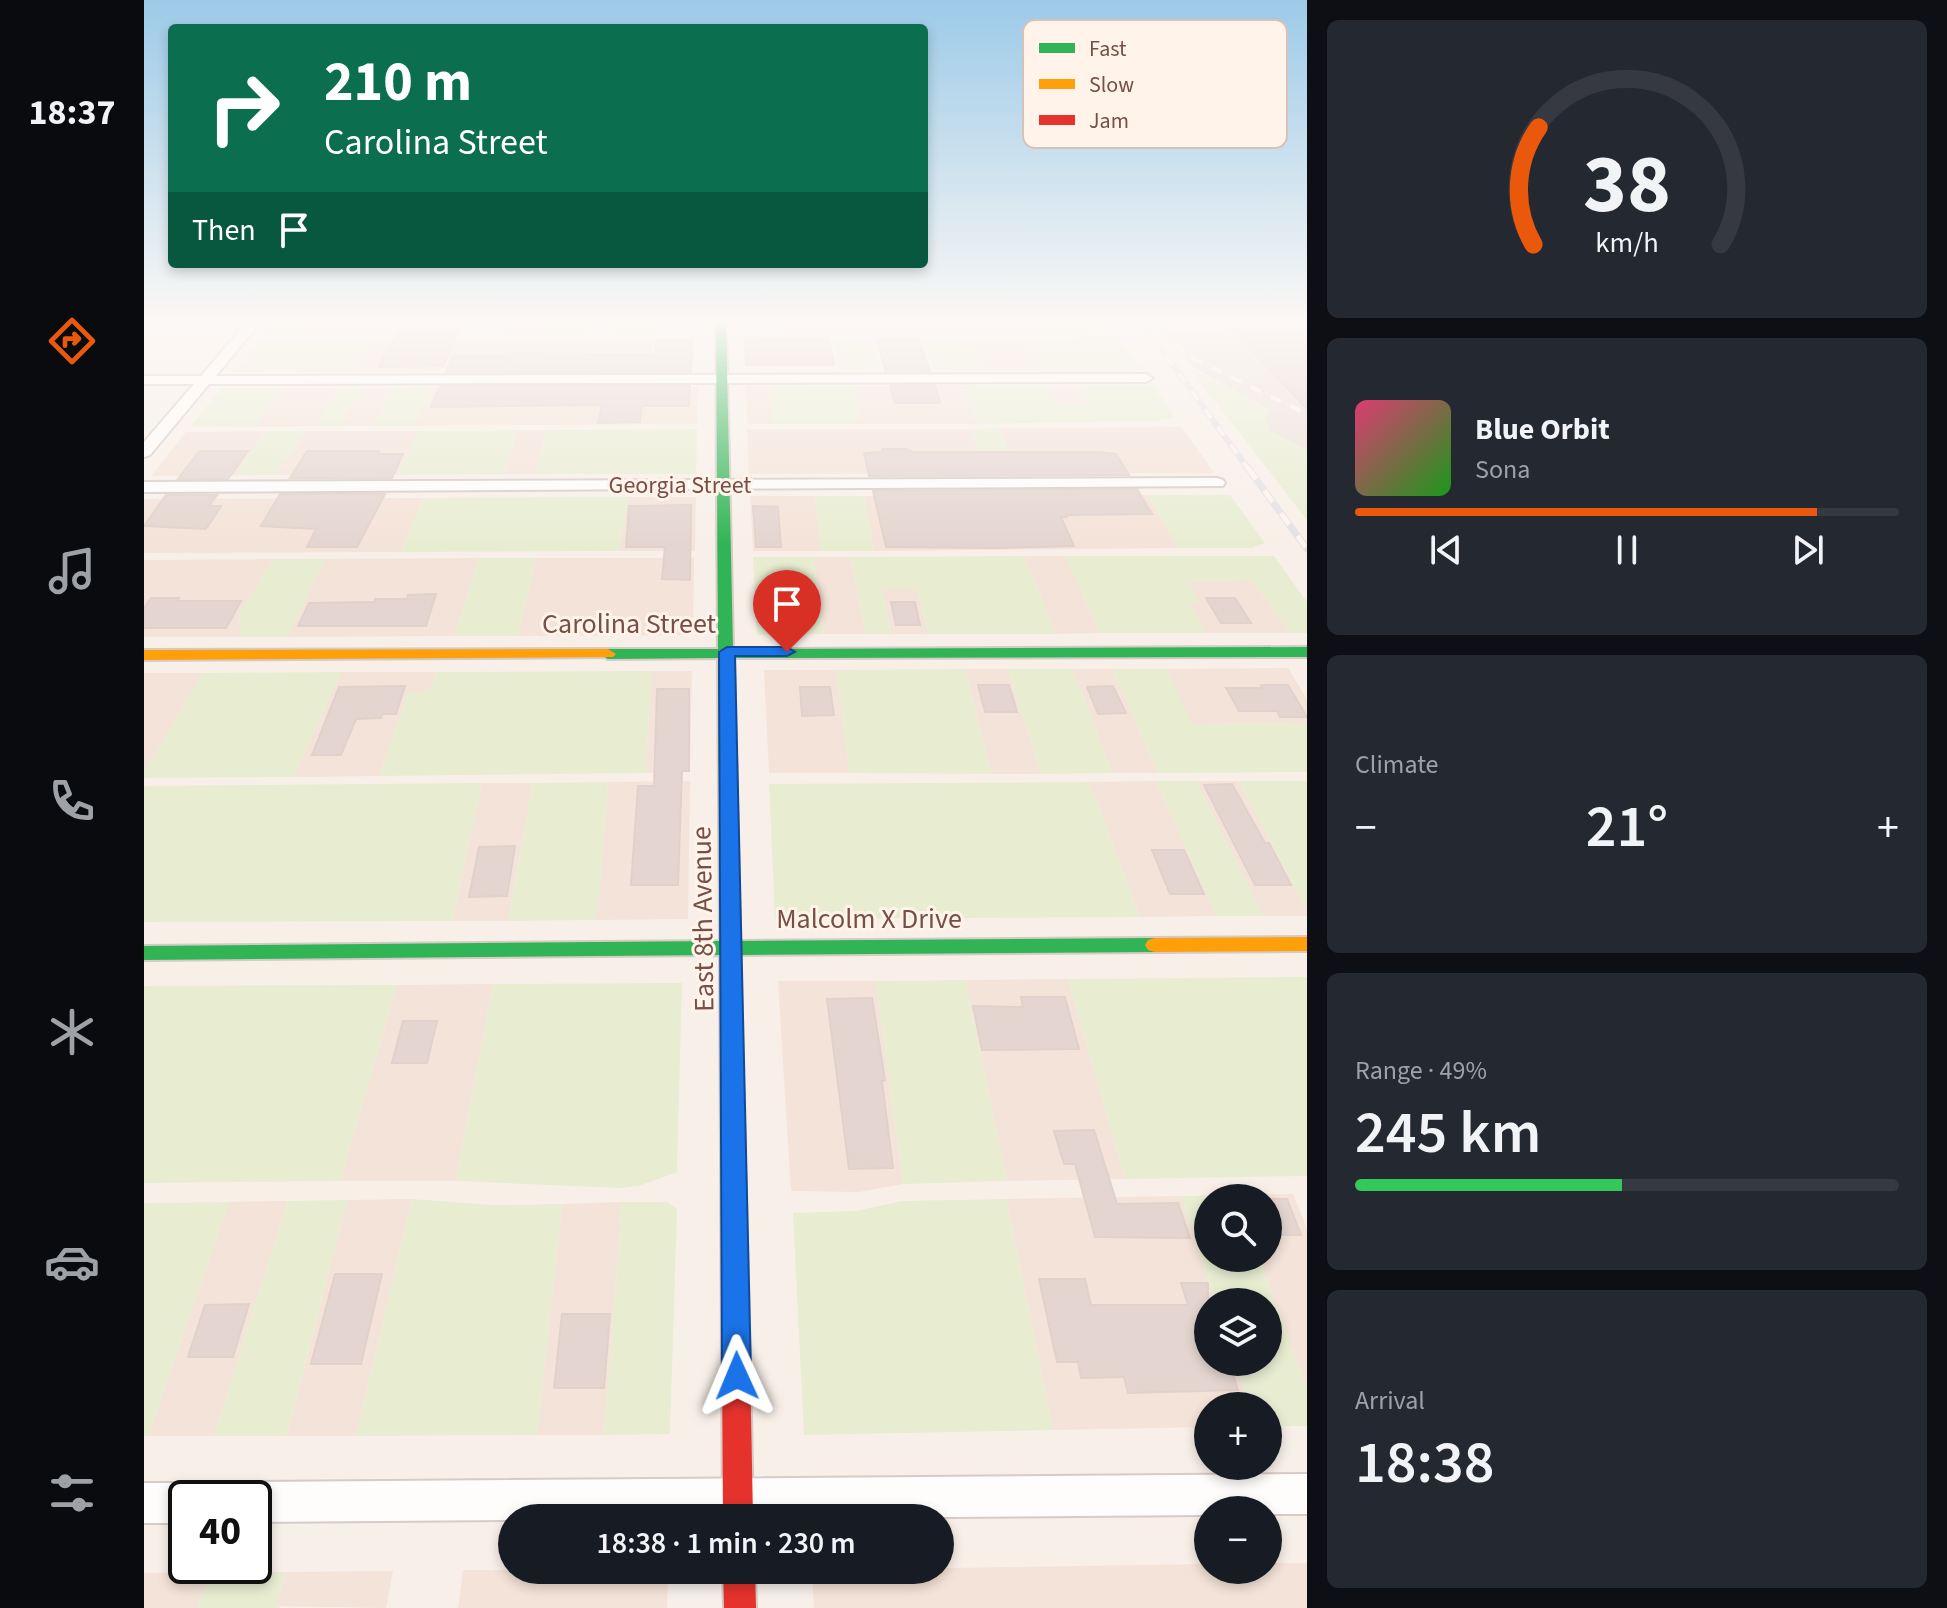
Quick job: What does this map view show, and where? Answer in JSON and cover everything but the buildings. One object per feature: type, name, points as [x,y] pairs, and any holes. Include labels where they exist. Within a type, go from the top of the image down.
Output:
[{"type":"street","points":[[144,452],[192,395]]},
{"type":"street","name":"East 8th Avenue","points":[[722,395],[738,1504]]},
{"type":"street","name":"Georgia Street","points":[[144,487],[1217,483]]},
{"type":"street","name":"Carolina Street","points":[[144,655],[1307,652]]},
{"type":"street","name":"Malcolm X Drive","points":[[144,953],[1307,944]]},
{"type":"street","points":[[901,1504],[1307,1494]]},
{"type":"street","points":[[272,1502],[498,1505]]},
{"type":"street","points":[[144,1503],[168,1503]]},
{"type":"street","points":[[739,1584],[740,1608]]},
{"type":"shaded area","points":[[276,395],[335,395],[315,426],[260,427],[258,419]]},
{"type":"shaded area","points":[[359,395],[391,395],[373,426],[340,426]]},
{"type":"shaded area","points":[[428,395],[698,395],[697,424],[413,426]]},
{"type":"shaded area","points":[[745,395],[771,395],[771,424],[747,424]]},
{"type":"shaded area","points":[[855,395],[966,395],[977,424],[853,424],[851,417],[860,416]]},
{"type":"shaded area","points":[[1047,395],[1085,395],[1089,403],[1057,404],[1045,400]]},
{"type":"shaded area","points":[[1243,395],[1307,395],[1307,450],[1270,431],[1264,419],[1270,410]]},
{"type":"shaded area","points":[[1182,427],[1214,473],[1018,473],[999,428]]},
{"type":"shaded area","points":[[747,429],[970,429],[988,473],[749,474]]},
{"type":"shaded area","points":[[517,430],[547,430],[535,474],[504,474]]},
{"type":"shaded area","points":[[266,431],[236,475],[151,476],[186,432]]},
{"type":"shaded area","points":[[305,431],[418,431],[398,475],[276,475]]},
{"type":"shaded area","points":[[1147,495],[1179,548],[874,551],[864,496]]},
{"type":"shaded area","points":[[750,496],[815,496],[821,551],[753,551]]},
{"type":"shaded area","points":[[628,497],[696,497],[695,551],[619,551]]},
{"type":"shaded area","points":[[423,498],[401,552],[144,553],[144,499]]},
{"type":"shaded area","points":[[1024,556],[1066,556],[1100,633],[1056,634]]},
{"type":"shaded area","points":[[813,557],[850,557],[866,634],[824,634]]},
{"type":"shaded area","points":[[479,558],[455,636],[287,637],[325,559]]},
{"type":"shaded area","points":[[536,558],[694,558],[693,635],[518,636]]},
{"type":"shaded area","points":[[273,559],[239,615],[241,637],[144,637],[144,560]]},
{"type":"shaded area","points":[[1252,580],[1291,633],[1206,633],[1188,602],[1199,602],[1187,581]]},
{"type":"shaded area","points":[[882,589],[917,589],[928,634],[891,634]]},
{"type":"shaded area","points":[[1288,668],[1307,699],[1307,723],[1191,724],[1166,669]]},
{"type":"shaded area","points":[[965,669],[1008,669],[1041,774],[991,774]]},
{"type":"shaded area","points":[[1073,669],[1112,669],[1158,773],[1112,773]]},
{"type":"shaded area","points":[[764,670],[836,670],[850,773],[769,773]]},
{"type":"shaded area","points":[[651,671],[692,671],[690,772],[646,773]]},
{"type":"shaded area","points":[[341,672],[436,672],[429,692],[408,692],[379,776],[294,777]]},
{"type":"shaded area","points":[[144,673],[203,673],[144,773]]},
{"type":"shaded area","points":[[690,781],[688,919],[592,920],[598,910],[608,782]]},
{"type":"shaded area","points":[[1156,781],[1216,916],[1140,917],[1089,782]]},
{"type":"shaded area","points":[[1196,781],[1239,781],[1307,910],[1307,916],[1263,916]]},
{"type":"shaded area","points":[[482,783],[533,783],[508,921],[452,921]]},
{"type":"shaded area","points":[[1068,979],[1125,1179],[1007,1181],[965,980]]},
{"type":"shaded area","points":[[778,981],[876,981],[903,1184],[859,1192],[791,1191]]},
{"type":"shaded area","points":[[493,984],[456,1181],[340,1181],[397,985]]},
{"type":"shaded area","points":[[1282,1194],[1293,1194],[1307,1229],[1307,1389],[1282,1321],[1282,1288],[1270,1288],[1264,1272],[1282,1272]]},
{"type":"shaded area","points":[[1181,1196],[1194,1237],[1194,1272],[1205,1272],[1211,1288],[1194,1288],[1194,1376],[1239,1376],[1245,1392],[1194,1392],[1194,1427],[1053,1430],[1006,1199]]},
{"type":"shaded area","points":[[412,1199],[356,1436],[287,1436],[347,1200]]},
{"type":"shaded area","points":[[288,1201],[214,1436],[148,1436],[229,1202]]},
{"type":"shaded area","points":[[622,1202],[604,1435],[537,1435],[562,1204]]},
{"type":"shaded area","points":[[1282,1563],[1307,1563],[1307,1608],[814,1608],[813,1584],[954,1584],[954,1568],[1194,1564],[1194,1584],[1282,1584]]},
{"type":"shaded area","points":[[463,1570],[498,1570],[498,1584],[668,1584],[667,1608],[458,1608]]},
{"type":"shaded area","points":[[393,1571],[386,1608],[277,1606],[285,1572]]},
{"type":"shaded area","points":[[144,1573],[168,1573],[168,1584],[205,1584],[198,1608],[144,1608]]},
{"type":"green space","points":[[216,395],[276,395],[259,419],[260,427],[190,426]]},
{"type":"green space","points":[[335,395],[359,395],[340,426],[315,426]]},
{"type":"green space","points":[[391,395],[428,395],[413,426],[373,426]]},
{"type":"green space","points":[[771,395],[855,395],[860,417],[852,417],[853,424],[771,424]]},
{"type":"green space","points":[[966,395],[1050,395],[1046,400],[1057,404],[1088,403],[1084,395],[1160,395],[1174,417],[1155,421],[977,424]]},
{"type":"green space","points":[[1210,395],[1242,395],[1270,409],[1265,419],[1270,431],[1307,450],[1307,520]]},
{"type":"green space","points":[[999,428],[1018,473],[988,473],[970,429]]},
{"type":"green space","points":[[697,429],[696,474],[535,474],[547,430]]},
{"type":"green space","points":[[517,430],[504,474],[398,475],[418,431]]},
{"type":"green space","points":[[266,431],[305,431],[276,475],[236,475]]},
{"type":"green space","points":[[1147,495],[1230,495],[1265,543],[1252,548],[1179,548]]},
{"type":"green space","points":[[815,496],[864,496],[874,551],[821,551]]},
{"type":"green space","points":[[628,497],[619,551],[401,552],[423,498]]},
{"type":"green space","points":[[1024,556],[1056,634],[928,634],[917,589],[882,589],[891,634],[866,634],[850,557]]},
{"type":"green space","points":[[1066,556],[1274,556],[1307,602],[1307,633],[1291,633],[1252,580],[1187,581],[1200,602],[1189,603],[1206,633],[1100,633]]},
{"type":"green space","points":[[753,557],[813,557],[824,634],[757,635]]},
{"type":"green space","points":[[479,558],[536,558],[518,636],[455,636]]},
{"type":"green space","points":[[273,559],[325,559],[287,637],[241,637],[239,615]]},
{"type":"green space","points":[[965,669],[991,774],[850,773],[836,670]]},
{"type":"green space","points":[[1008,669],[1073,669],[1112,773],[1041,774]]},
{"type":"green space","points":[[1112,669],[1166,669],[1192,724],[1307,723],[1307,772],[1158,773]]},
{"type":"green space","points":[[651,671],[646,773],[379,776],[408,692],[428,692],[436,672]]},
{"type":"green space","points":[[341,672],[294,777],[144,778],[144,773],[203,673]]},
{"type":"green space","points":[[1156,781],[1196,781],[1263,916],[1216,916]]},
{"type":"green space","points":[[1239,781],[1307,781],[1307,910]]},
{"type":"green space","points":[[608,782],[598,910],[592,920],[508,921],[533,783]]},
{"type":"green space","points":[[1089,782],[1140,917],[775,919],[769,784]]},
{"type":"green space","points":[[482,783],[452,921],[144,922],[144,786]]},
{"type":"green space","points":[[1307,977],[1307,1176],[1125,1179],[1068,979]]},
{"type":"green space","points":[[965,980],[1007,1181],[903,1184],[876,981]]},
{"type":"green space","points":[[682,983],[677,1172],[639,1186],[620,1188],[456,1181],[493,984]]},
{"type":"green space","points":[[397,985],[340,1181],[144,1183],[144,986]]},
{"type":"green space","points":[[1181,1196],[1194,1196],[1194,1237]]},
{"type":"green space","points":[[412,1199],[494,1205],[562,1204],[537,1435],[356,1436]]},
{"type":"green space","points":[[1006,1199],[1053,1430],[804,1435],[793,1213],[856,1211],[902,1201]]},
{"type":"green space","points":[[347,1200],[287,1436],[214,1436],[288,1201]]},
{"type":"green space","points":[[229,1202],[148,1436],[144,1436],[144,1203]]},
{"type":"green space","points":[[622,1202],[667,1202],[677,1209],[670,1434],[604,1435]]},
{"type":"green space","points":[[1205,1272],[1264,1272],[1270,1288],[1211,1288]]},
{"type":"green space","points":[[1282,1321],[1307,1389],[1307,1426],[1282,1426],[1282,1392],[1245,1392],[1239,1376],[1282,1376]]},
{"type":"green space","points":[[272,1572],[285,1572],[277,1606],[281,1608],[198,1608],[205,1584],[272,1584]]},
{"type":"railway","points":[[1195,395],[1249,470]]},
{"type":"railway","points":[[1268,395],[1307,414]]},
{"type":"railway","points":[[1248,468],[1307,549]]},
{"type":"traffic: fast","points":[[722,395],[736,1363]]},
{"type":"traffic: fast","points":[[608,654],[1307,652]]},
{"type":"traffic: fast","points":[[144,953],[1155,945]]},
{"type":"traffic: slow","points":[[144,655],[608,654]]},
{"type":"traffic: slow","points":[[1155,945],[1307,944]]},
{"type":"traffic: jam","points":[[736,1363],[738,1504]]},
{"type":"traffic: jam","points":[[739,1584],[740,1608]]},
{"type":"route","points":[[737,1376],[727,652],[787,652]]}]
